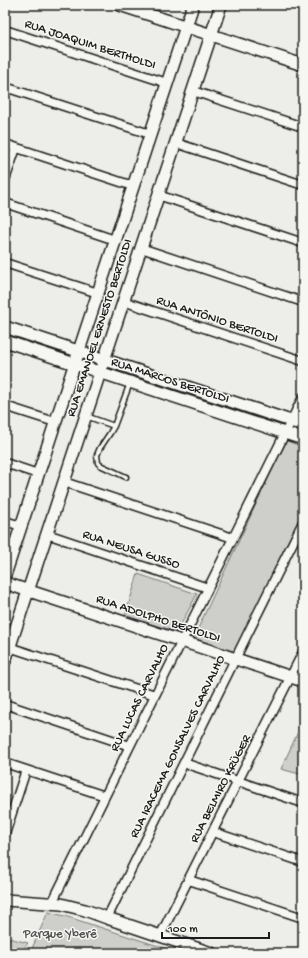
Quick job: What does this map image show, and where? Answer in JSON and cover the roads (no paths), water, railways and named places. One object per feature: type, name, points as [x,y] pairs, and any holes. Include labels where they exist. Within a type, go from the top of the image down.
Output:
[{"type":"street","points":[[120,5],[303,65]]},
{"type":"street","name":"RUA EMANOEL ERNESTO BERTOLDI","points":[[5,575],[193,5]]},
{"type":"street","name":"RUA EMANOEL ERNESTO BERTOLDI","points":[[5,661],[221,5]]},
{"type":"street","name":"RUA JOAQUIM BERTHOLDI","points":[[5,30],[167,83]]},
{"type":"street","points":[[5,86],[150,134]]},
{"type":"street","points":[[192,91],[303,127]]},
{"type":"street","points":[[176,143],[303,185]]},
{"type":"street","points":[[5,144],[133,186]]},
{"type":"street","points":[[5,180],[16,148]]},
{"type":"street","points":[[158,195],[303,243]]},
{"type":"street","points":[[5,203],[116,240]]},
{"type":"street","points":[[141,248],[303,302]]},
{"type":"street","points":[[5,263],[98,293]]},
{"type":"street","name":"RUA ANTÔNIO BERTOLDI","points":[[123,302],[303,361]]},
{"type":"street","name":"RUA MARCOS BERTOLDI","points":[[5,327],[303,425]]},
{"type":"street","name":"RUA MARCOS BERTOLDI","points":[[5,341],[303,439]]},
{"type":"street","name":"RUA LUCAS CARVALHO","points":[[52,903],[303,397]]},
{"type":"street","points":[[5,406],[55,422]]},
{"type":"street","points":[[5,463],[38,474]]},
{"type":"street","points":[[64,482],[233,538]]},
{"type":"street","points":[[5,521],[21,526]]},
{"type":"street","name":"RUA IRACEMA GONSALVES CARVALHO","points":[[107,918],[303,522]]},
{"type":"street","name":"RUA NEUSA GUSSO","points":[[47,534],[208,588]]},
{"type":"street","name":"RUA ADOLPHO BERTOLDI","points":[[5,583],[303,681]]},
{"type":"street","points":[[9,647],[155,695]]},
{"type":"street","name":"RUA BELMIRO KRÜGER","points":[[160,936],[303,652]]},
{"type":"street","points":[[5,704],[130,746]]},
{"type":"street","points":[[5,762],[105,796]]},
{"type":"street","points":[[184,763],[303,802]]},
{"type":"street","points":[[5,834],[26,770]]},
{"type":"street","points":[[213,832],[303,862]]},
{"type":"street","points":[[189,880],[303,918]]},
{"type":"street","points":[[5,900],[61,904],[85,910],[211,953]]},
{"type":"lane","points":[[126,477],[100,465],[98,463],[97,455],[114,426],[130,382]]},
{"type":"lane","points":[[86,416],[114,426]]},
{"type":"park label","name":"Parque Yberê","points":[[60,934]]}]
